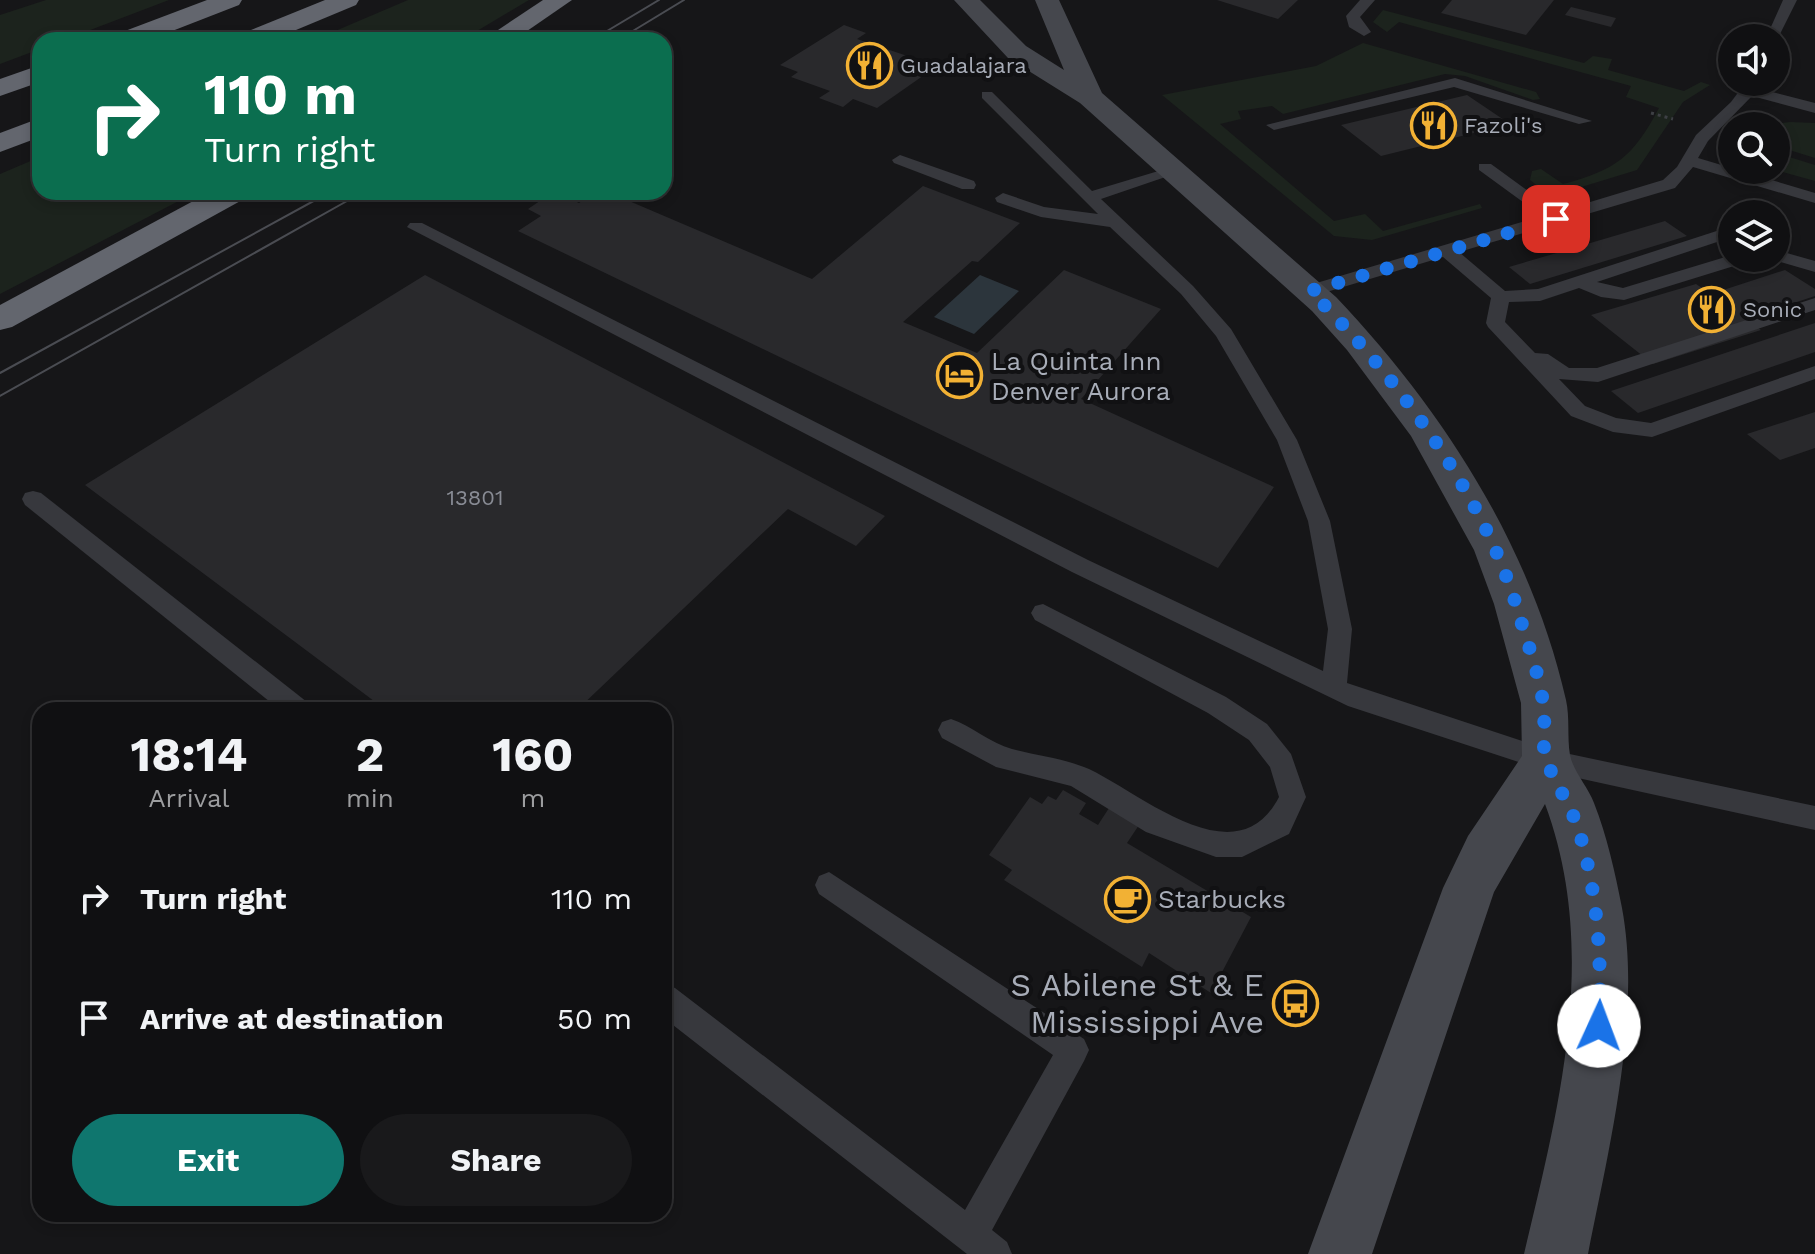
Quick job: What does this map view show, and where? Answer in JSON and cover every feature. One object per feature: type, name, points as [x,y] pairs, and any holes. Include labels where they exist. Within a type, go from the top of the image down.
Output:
[{"type":"highway","points":[[147,32],[230,0]]},
{"type":"highway","points":[[269,32],[347,0]]},
{"type":"highway","points":[[509,32],[560,0]]},
{"type":"highway","points":[[0,88],[32,76]]},
{"type":"highway","points":[[0,143],[32,130]]},
{"type":"highway","points":[[0,319],[218,200]]},
{"type":"main road","points":[[966,0],[1017,52],[1090,97],[1310,291],[1359,342],[1426,429],[1495,550],[1516,604],[1544,703],[1546,760],[1568,800],[1579,831],[1596,910],[1601,963],[1590,1101],[1556,1254]]},
{"type":"main road","points":[[1047,0],[1090,97]]},
{"type":"main road","points":[[1340,1254],[1469,888],[1486,853],[1546,760]]},
{"type":"lane","points":[[1364,32],[1354,24],[1353,16],[1368,0]]},
{"type":"lane","points":[[1779,24],[1790,0]]},
{"type":"lane","points":[[1274,125],[1455,82],[1584,121]]},
{"type":"lane","points":[[987,95],[1187,290],[1224,333],[1287,440],[1319,521],[1340,629],[1334,688]]},
{"type":"lane","points":[[1310,291],[1669,184],[1680,177],[1704,136],[1735,109],[1744,96]]},
{"type":"lane","points":[[1780,96],[1815,108]]},
{"type":"lane","points":[[900,160],[968,185]]},
{"type":"lane","points":[[1690,161],[1815,198]]},
{"type":"lane","points":[[1485,167],[1556,219]]},
{"type":"lane","points":[[1089,197],[1175,171]]},
{"type":"lane","points":[[1003,198],[1041,212],[1115,222]]},
{"type":"lane","points":[[416,227],[1080,566],[1334,688],[1420,721],[1546,760],[1815,818]]},
{"type":"lane","points":[[1500,305],[1581,282],[1718,236]]},
{"type":"lane","points":[[1790,245],[1815,253]]},
{"type":"lane","points":[[1447,251],[1500,305],[1548,366],[1565,374],[1598,375],[1815,304]]},
{"type":"lane","points":[[1790,259],[1815,267]]},
{"type":"lane","points":[[1581,282],[1608,293],[1624,294],[1718,265]]},
{"type":"lane","points":[[1500,305],[1495,323],[1578,411],[1613,425],[1652,430],[1815,372]]},
{"type":"lane","points":[[33,499],[288,702]]},
{"type":"lane","points":[[951,730],[1005,759],[1053,768],[1080,778],[1156,823],[1216,844],[1242,844],[1279,825],[1293,797],[1282,762],[1258,732],[1217,705],[1043,613]]},
{"type":"lane","points":[[672,1005],[983,1244],[1073,1050],[829,885]]},
{"type":"path","points":[[1651,113],[1678,120]]},
{"type":"shaded area","points":[[46,0],[169,0],[85,32],[32,32],[32,52],[0,64],[0,15]]},
{"type":"shaded area","points":[[408,0],[529,0],[475,32],[333,32]]},
{"type":"shaded area","points":[[1383,10],[1584,63],[1593,56],[1612,59],[1608,70],[1684,91],[1701,82],[1710,85],[1683,102],[1637,170],[1565,192],[1539,187],[1530,180],[1532,171],[1541,169],[1563,184],[1610,167],[1631,150],[1659,108],[1626,97],[1631,86],[1399,22],[1387,32],[1373,22]]},
{"type":"shaded area","points":[[1363,43],[1536,92],[1540,99],[1533,100],[1465,76],[1445,74],[1283,114],[1272,106],[1238,111],[1241,119],[1220,124],[1334,221],[1365,214],[1383,231],[1480,204],[1482,208],[1372,240],[1334,236],[1162,95],[1316,66]]},
{"type":"shaded area","points":[[1790,122],[1815,123],[1815,158],[1790,150]]},
{"type":"shaded area","points":[[1790,157],[1815,165],[1815,181],[1790,174]]},
{"type":"shaded area","points":[[32,160],[32,200],[181,200],[0,294],[0,174]]},
{"type":"shaded area","points":[[980,275],[1019,291],[974,334],[934,317]]},
{"type":"building","points":[[1217,0],[1298,0],[1278,19]]},
{"type":"building","points":[[1452,0],[1554,0],[1526,35],[1441,13]]},
{"type":"building","points":[[1571,7],[1616,18],[1611,27],[1565,15]]},
{"type":"building","points":[[844,25],[866,33],[857,39],[937,66],[877,108],[853,99],[843,107],[819,98],[830,91],[791,77],[798,72],[780,65]]},
{"type":"building","points":[[1467,95],[1510,124],[1381,156],[1341,125]]},
{"type":"building","name":"La Quinta Inn Denver Aurora","points":[[923,186],[1020,223],[978,262],[972,261],[903,322],[977,353],[1064,270],[1161,309],[1081,399],[1274,487],[1218,568],[518,231],[541,216],[528,209],[541,200],[572,200],[579,203],[583,200],[627,200],[812,279]]},
{"type":"building","points":[[1665,221],[1687,236],[1530,284],[1509,267]]},
{"type":"building","points":[[1779,272],[1788,272],[1815,289],[1815,296],[1746,319],[1761,330],[1653,364],[1591,315],[1696,284],[1711,294]]},
{"type":"building","points":[[425,275],[885,516],[856,546],[788,509],[585,702],[375,702],[85,485]]},
{"type":"building","points":[[1815,323],[1815,352],[1638,413],[1611,391]]},
{"type":"building","points":[[1815,412],[1815,448],[1780,460],[1747,434]]},
{"type":"building","name":"Starbucks","points":[[1063,790],[1086,803],[1079,814],[1098,825],[1109,808],[1139,825],[1127,843],[1251,917],[1211,993],[1149,953],[1142,967],[1004,880],[1012,870],[989,855],[1030,797],[1042,804],[1048,796],[1056,800]]},
{"type":"tram line","points":[[605,32],[659,0]]},
{"type":"tram line","points":[[631,32],[684,0]]},
{"type":"tram line","points":[[0,373],[315,200]]},
{"type":"tram line","points":[[0,396],[349,200]]},
{"type":"place","name":"Guadalajara","points":[[869,65]]},
{"type":"place","name":"Fazoli's","points":[[1433,125]]},
{"type":"place","name":"Sonic","points":[[1712,309]]},
{"type":"place","name":"La Quinta Inn Denver Aurora","points":[[960,376]]},
{"type":"place","name":"Starbucks","points":[[1127,899]]},
{"type":"place","name":"S Abilene St & E Mississippi Ave","points":[[1295,1003]]},
{"type":"route","points":[[1556,219],[1310,291],[1359,342],[1426,429],[1495,550],[1516,604],[1544,703],[1546,760],[1568,800],[1579,831],[1596,910],[1601,963],[1599,1026]]}]
